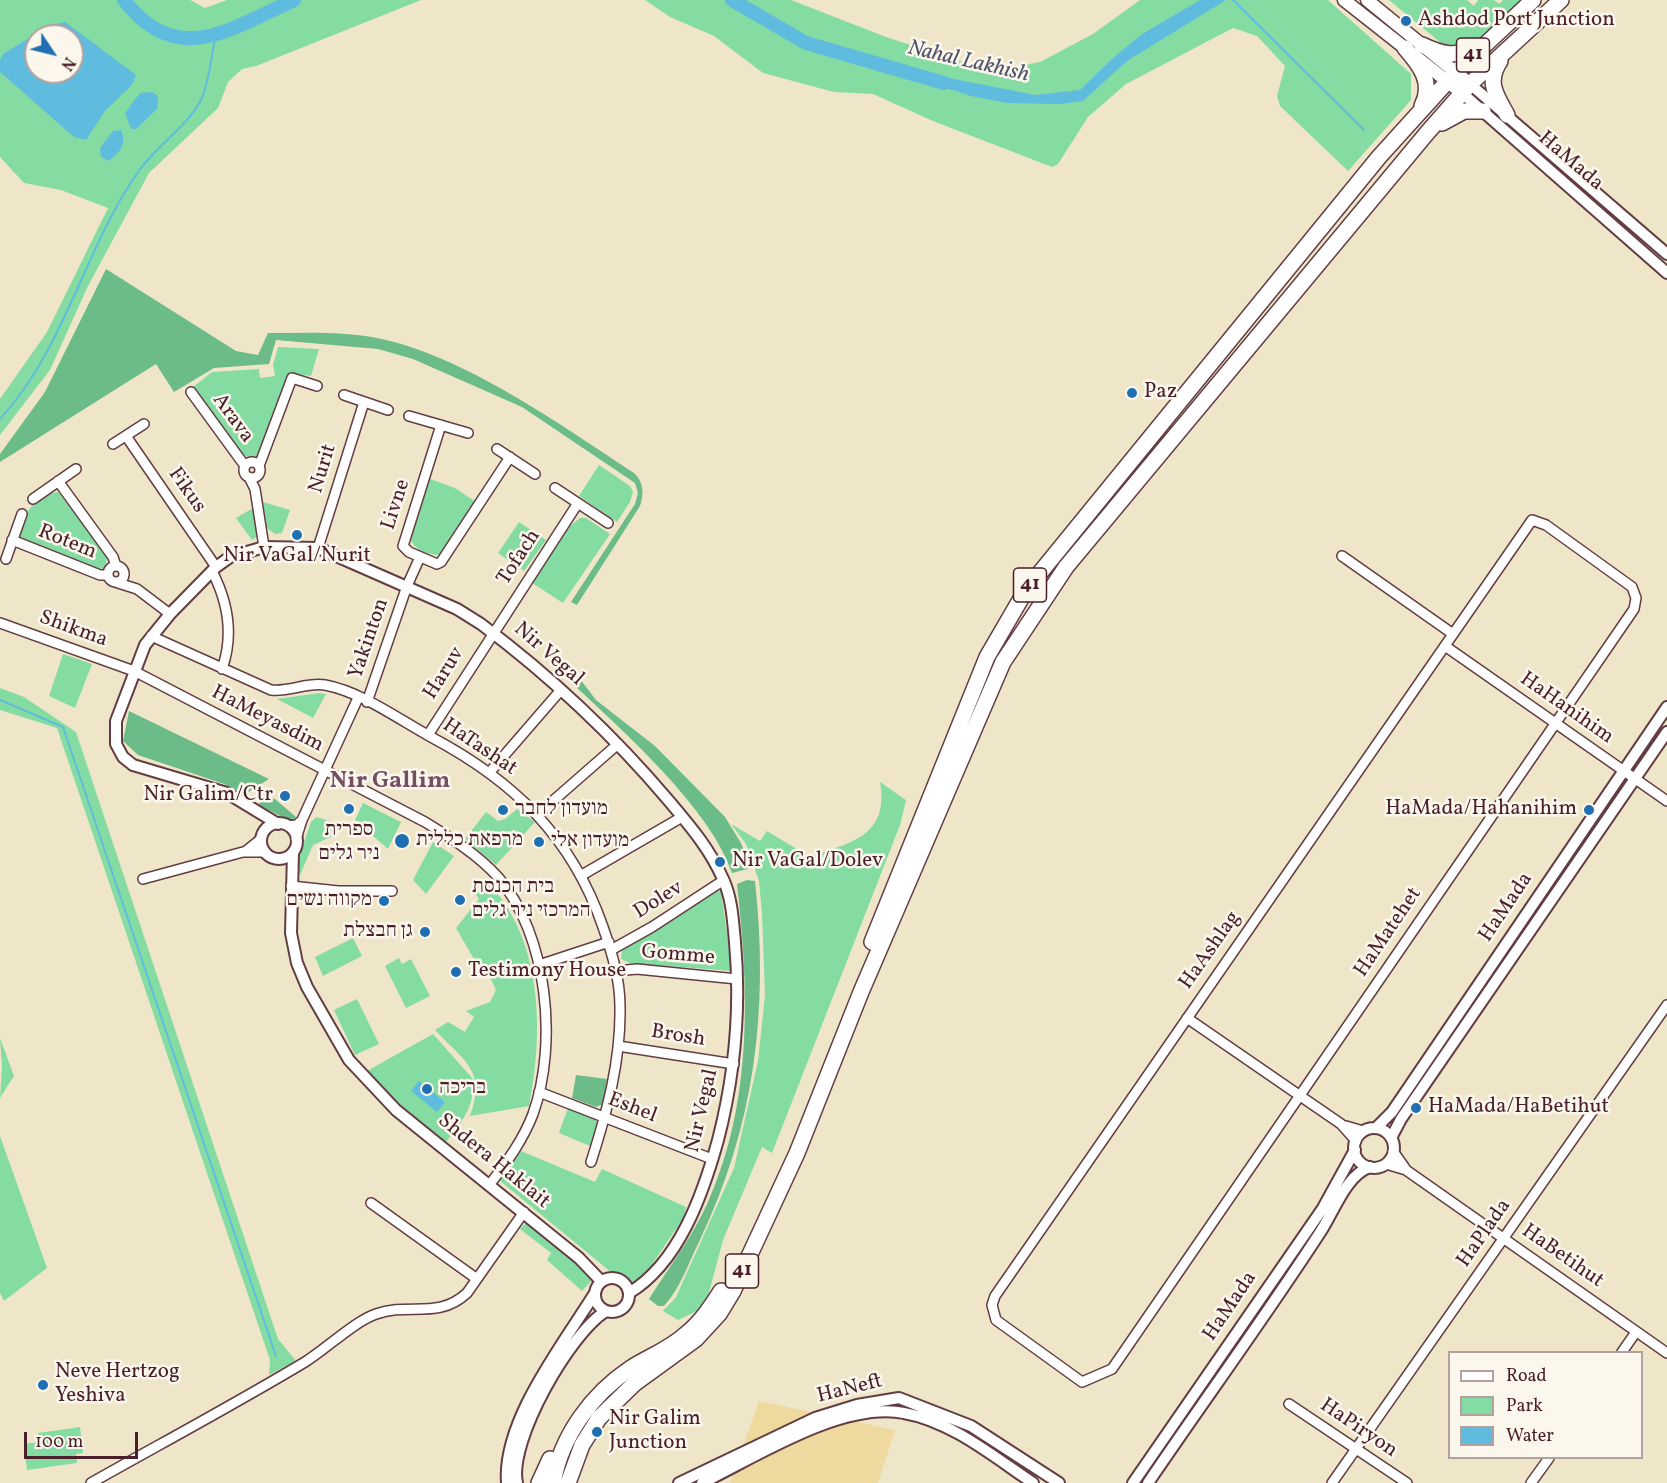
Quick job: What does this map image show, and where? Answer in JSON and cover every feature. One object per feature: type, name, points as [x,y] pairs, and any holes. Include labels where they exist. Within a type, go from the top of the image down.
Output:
[{"type":"highway","name":"41","points":[[553,1483],[564,1446],[582,1416],[599,1396],[623,1375],[686,1335],[710,1308],[723,1288],[808,1101],[969,697],[991,649],[1026,590],[1379,157],[1451,77],[1533,0]]},
{"type":"highway","name":"41","points":[[572,1479],[582,1445],[610,1406],[634,1384],[696,1340],[719,1314],[733,1291],[797,1153],[942,799],[1014,641],[1066,567],[1427,133],[1466,89],[1561,0]]},
{"type":"highway","points":[[1507,115],[1494,92],[1492,81],[1498,63],[1516,40]]},
{"type":"highway","points":[[1422,45],[1440,54],[1456,55],[1485,44]]},
{"type":"highway","points":[[1405,48],[1421,68],[1426,80],[1425,101],[1418,114]]},
{"type":"highway","points":[[1427,133],[1452,115],[1464,111],[1483,111]]},
{"type":"highway","points":[[539,1483],[553,1448],[582,1416]]},
{"type":"main road","points":[[1344,0],[1405,48],[1451,77]]},
{"type":"main road","points":[[1367,0],[1422,45],[1451,77]]},
{"type":"main road","name":"HaMada","points":[[1451,77],[1466,89]]},
{"type":"street","name":"HaMada","points":[[1466,89],[1483,111],[1667,273]]},
{"type":"street","name":"HaMada","points":[[1466,89],[1507,115],[1667,255]]},
{"type":"street","points":[[255,473],[292,378],[317,386]]},
{"type":"street","name":"Arava","points":[[191,392],[245,466],[245,473],[255,473],[255,489],[264,547]]},
{"type":"street","points":[[344,395],[388,410]]},
{"type":"street","name":"Nurit","points":[[318,548],[364,402]]},
{"type":"street","points":[[409,416],[468,433]]},
{"type":"street","points":[[113,444],[144,424]]},
{"type":"street","name":"Livne","points":[[407,586],[420,557],[403,546],[441,425]]},
{"type":"street","name":"Fikus","points":[[126,436],[214,569],[227,610],[229,640],[222,669]]},
{"type":"street","points":[[497,449],[535,474]]},
{"type":"street","points":[[420,557],[437,564],[444,559],[510,457]]},
{"type":"street","points":[[245,466],[252,462],[255,473]]},
{"type":"street","points":[[33,499],[76,469]]},
{"type":"street","name":"Rotem","points":[[58,481],[137,590]]},
{"type":"street","points":[[555,488],[608,524]]},
{"type":"street","name":"Tofach","points":[[493,633],[578,504]]},
{"type":"street","name":"Rotem","points":[[6,560],[22,514]]},
{"type":"street","name":"HaAshlag","points":[[1082,1382],[996,1320],[992,1305],[995,1296],[1532,520]]},
{"type":"street","name":"HaMatehet","points":[[1082,1382],[1112,1369],[1634,609],[1636,598],[1632,587],[1546,525],[1532,520]]},
{"type":"street","name":"Rotem","points":[[12,540],[137,590],[170,614]]},
{"type":"street","name":"Nir Vegal","points":[[283,825],[227,793],[142,768],[123,757],[116,744],[115,729],[134,671],[151,636],[214,569],[230,557],[264,547],[318,548],[457,609],[493,633],[618,744],[708,849],[724,880],[734,929],[737,979],[734,1064],[705,1187],[683,1230],[651,1277],[629,1293]]},
{"type":"street","points":[[1342,556],[1453,633]]},
{"type":"street","points":[[120,569],[122,579],[112,579],[109,570],[120,569]]},
{"type":"street","name":"Yakinton","points":[[368,702],[407,586]]},
{"type":"street","name":"Shikma","points":[[0,623],[134,671]]},
{"type":"street","name":"Haruv","points":[[428,735],[493,633]]},
{"type":"street","name":"HaTashat","points":[[151,636],[271,690],[324,685],[368,702],[428,735],[489,773],[538,814],[566,849],[582,875],[610,946],[616,971],[620,1009],[618,1047],[605,1117],[591,1162]]},
{"type":"street","name":"HaHanihim","points":[[1445,646],[1667,801]]},
{"type":"street","name":"HaMeyasdim","points":[[134,671],[440,831],[486,864],[500,879],[518,908],[539,965],[546,1022],[539,1092],[527,1127],[508,1160],[490,1184]]},
{"type":"street","points":[[489,773],[560,691]]},
{"type":"street","name":"Yakinton","points":[[296,839],[302,820],[358,698]]},
{"type":"street","name":"HaMada","points":[[1376,1128],[1392,1112],[1667,707]]},
{"type":"street","name":"HaMada","points":[[1391,1138],[1401,1119],[1667,732]]},
{"type":"street","points":[[538,814],[618,744]]},
{"type":"street","points":[[257,811],[262,817],[265,852]]},
{"type":"street","points":[[582,875],[682,817]]},
{"type":"street","points":[[243,852],[263,835],[283,825],[297,825],[302,820]]},
{"type":"street","points":[[278,859],[293,852],[296,839],[283,825]]},
{"type":"street","points":[[143,879],[243,852],[265,852],[286,864],[291,881],[328,890],[392,891]]},
{"type":"street","name":"Shdera Haklait","points":[[293,852],[291,933],[297,963],[307,987],[349,1060],[396,1110],[524,1212],[579,1258],[601,1281]]},
{"type":"street","name":"Dolev","points":[[539,965],[610,946],[652,927],[724,880]]},
{"type":"street","name":"Gomme","points":[[616,971],[636,969],[737,979]]},
{"type":"street","name":"HaPlada","points":[[1332,1483],[1667,1005]]},
{"type":"street","points":[[1187,1018],[1341,1124],[1363,1131],[1376,1128],[1385,1131],[1391,1138],[1394,1151],[1386,1164],[1370,1167],[1360,1161],[1355,1146],[1341,1124]]},
{"type":"street","name":"Brosh","points":[[618,1047],[734,1064]]},
{"type":"street","name":"Eshel","points":[[539,1092],[712,1159]]},
{"type":"street","points":[[1355,1146],[1363,1131]]},
{"type":"street","name":"HaMada","points":[[1133,1483],[1318,1215],[1355,1146]]},
{"type":"street","name":"HaBetihut","points":[[1394,1151],[1406,1170]]},
{"type":"street","name":"HaBetihut","points":[[1386,1164],[1406,1170],[1667,1353]]},
{"type":"street","name":"HaMada","points":[[1148,1483],[1316,1239],[1351,1182],[1358,1173],[1370,1167]]},
{"type":"street","points":[[370,1203],[477,1279]]},
{"type":"street","points":[[91,1483],[304,1362],[368,1317],[387,1311],[450,1306],[467,1293],[524,1212]]},
{"type":"street","points":[[507,1483],[510,1455],[522,1416],[579,1326],[606,1311],[622,1308],[629,1293],[625,1283],[616,1278],[601,1281],[579,1326],[528,1425],[519,1455],[517,1483]]},
{"type":"street","points":[[595,1293],[597,1304],[606,1311]]},
{"type":"street","points":[[1623,1351],[1636,1332]]},
{"type":"street","name":"HaNeft","points":[[679,1483],[815,1418],[857,1405],[899,1398],[971,1426],[1059,1483]]},
{"type":"street","name":"HaPiryon","points":[[1289,1404],[1407,1483]]},
{"type":"street","name":"HaNeft","points":[[702,1483],[819,1426],[857,1416],[889,1411],[919,1417],[943,1427],[1033,1483]]},
{"type":"street","points":[[1531,1483],[1548,1459]]},
{"type":"green space","points":[[0,0],[190,0],[205,8],[227,0],[421,0],[256,66],[242,69],[228,82],[218,108],[149,173],[88,286],[50,370],[0,435],[0,399],[47,332],[108,208],[61,190],[24,183],[0,157]]},
{"type":"green space","points":[[645,0],[791,0],[886,37],[972,65],[1009,68],[1040,62],[1093,34],[1140,0],[1328,0],[1411,74],[1411,100],[1348,171],[1280,106],[1277,96],[1285,66],[1257,36],[1233,28],[1126,84],[1088,117],[1058,164],[1052,167],[933,121],[873,94],[834,92],[763,73],[714,36],[670,17]]},
{"type":"green space","points":[[1389,0],[1467,0],[1474,6],[1478,0],[1494,0],[1499,4],[1503,0],[1523,0],[1482,36],[1462,48],[1441,43]]},
{"type":"green space","points":[[106,269],[236,351],[258,355],[268,333],[336,333],[377,338],[410,347],[443,360],[510,394],[634,473],[640,480],[642,488],[640,506],[577,605],[571,602],[635,504],[638,493],[635,483],[522,407],[413,359],[378,349],[276,340],[269,364],[214,368],[174,392],[156,364],[0,462],[0,454],[45,392]]},
{"type":"green space","points":[[278,347],[319,349],[311,376],[290,373],[256,457],[243,456],[193,387],[212,372],[259,369],[260,378],[275,376],[273,365]]},
{"type":"green space","points":[[599,465],[630,486],[633,492],[630,502],[617,522],[579,496]]},
{"type":"green space","points":[[430,479],[455,488],[476,502],[440,555],[430,554],[417,548],[410,536]]},
{"type":"green space","points":[[58,492],[108,557],[104,568],[100,569],[19,537],[23,521],[31,507],[42,497]]},
{"type":"green space","points":[[263,502],[290,510],[282,533],[275,534],[267,528]]},
{"type":"green space","points":[[253,508],[258,536],[252,540],[236,518]]},
{"type":"green space","points":[[580,518],[586,518],[610,534],[563,603],[532,583],[570,526]]},
{"type":"green space","points":[[519,522],[546,540],[524,571],[498,553]]},
{"type":"green space","points":[[63,654],[92,664],[75,708],[49,696]]},
{"type":"green space","points":[[577,675],[596,700],[655,746],[725,817],[741,843],[751,868],[732,873],[721,848],[686,798],[664,772],[574,685]]},
{"type":"green space","points":[[0,688],[24,697],[76,732],[278,1339],[296,1361],[269,1375],[270,1360],[57,728],[0,710]]},
{"type":"green space","points":[[326,694],[313,718],[277,699]]},
{"type":"green space","points":[[129,711],[269,779],[247,793],[240,792],[224,784],[138,755],[123,741]]},
{"type":"green space","points":[[880,782],[906,800],[900,825],[772,1153],[762,1147],[723,1240],[708,1296],[697,1311],[678,1320],[663,1311],[676,1297],[734,1168],[758,1061],[765,995],[759,881],[746,844],[731,824],[760,841],[767,831],[810,857],[853,841],[873,826],[879,814]]},
{"type":"green space","points":[[266,796],[275,799],[296,817],[292,822],[259,805]]},
{"type":"green space","points":[[363,803],[401,822],[388,849],[355,820]]},
{"type":"green space","points":[[517,809],[535,822],[496,865],[465,839],[486,812],[498,821],[505,819]]},
{"type":"green space","points":[[316,817],[341,824],[333,836],[313,845],[300,875],[297,863],[311,822]]},
{"type":"green space","points":[[433,842],[454,856],[426,894],[413,880]]},
{"type":"green space","points":[[747,880],[755,881],[760,975],[753,1066],[745,1110],[718,1198],[699,1242],[675,1292],[664,1306],[658,1306],[649,1299],[702,1215],[723,1164],[733,1125],[744,1045],[745,1005],[737,884]]},
{"type":"green space","points":[[486,881],[505,904],[519,930],[529,958],[537,1017],[537,1048],[529,1106],[470,1116],[476,1088],[470,1067],[435,1030],[448,1022],[465,1032],[474,1017],[466,1011],[490,1002],[496,990],[487,971],[482,973],[456,928],[479,899],[476,895]]},
{"type":"green space","points":[[721,891],[732,971],[630,963],[621,959],[622,950]]},
{"type":"green space","points":[[353,938],[362,956],[323,976],[315,957]]},
{"type":"green space","points":[[399,958],[402,964],[411,959],[430,996],[406,1008],[385,966]]},
{"type":"green space","points":[[357,999],[379,1044],[355,1055],[334,1010]]},
{"type":"green space","name":"בריכה","points":[[433,1034],[473,1079],[470,1106],[446,1142],[379,1087],[367,1071]]},
{"type":"green space","points":[[0,1038],[14,1076],[0,1098],[2,1067]]},
{"type":"green space","points":[[576,1075],[607,1079],[603,1104],[596,1107],[572,1098]]},
{"type":"green space","points":[[568,1108],[596,1120],[597,1124],[590,1146],[559,1133]]},
{"type":"green space","points":[[0,1136],[47,1268],[4,1301],[0,1293]]},
{"type":"green space","points":[[521,1151],[595,1182],[602,1169],[686,1207],[684,1217],[634,1291],[499,1180]]},
{"type":"green space","points":[[528,1221],[595,1277],[582,1291],[547,1260],[551,1253],[520,1229]]},
{"type":"green space","points":[[80,1427],[83,1453],[76,1454],[77,1463],[27,1470],[24,1444],[39,1442],[38,1433]]},
{"type":"sand","points":[[759,1401],[895,1430],[878,1483],[730,1483]]},
{"type":"water","points":[[1200,0],[1226,0],[1127,61],[1083,101],[1059,104],[1007,103],[971,96],[925,81],[929,74],[1035,95],[1080,90],[1142,34]]},
{"type":"water","points":[[84,36],[136,75],[132,85],[105,111],[86,140],[74,137],[0,72],[0,60],[3,54],[24,41],[24,84],[84,84]]},
{"type":"water","points":[[152,92],[158,96],[157,109],[136,129],[131,129],[125,113],[140,93]]},
{"type":"water","points":[[121,130],[123,144],[119,151],[109,161],[101,157],[100,148],[113,131]]},
{"type":"water","points":[[419,1081],[445,1102],[437,1112],[411,1091]]},
{"type":"waterway","name":"Nahal Lakhish","points":[[124,0],[144,21],[164,33],[184,38],[205,37],[226,31],[294,0]]},
{"type":"waterway","name":"Nahal Lakhish","points":[[732,0],[806,43],[944,83]]},
{"type":"waterway","points":[[1233,0],[1364,130]]},
{"type":"waterway","points":[[0,419],[41,362],[119,202],[145,163],[187,119],[201,100],[208,77],[216,33]]},
{"type":"waterway","points":[[0,700],[63,727],[276,1356]]},
{"type":"place","name":"Ashdod Port Junction","points":[[1406,21]]},
{"type":"place","name":"Paz","points":[[1132,393]]},
{"type":"place","name":"Nir VaGal/Nurit","points":[[297,535]]},
{"type":"place","name":"Nir Galim/Ctr","points":[[285,796]]},
{"type":"place","name":"ספרית ניר גלים","points":[[349,809]]},
{"type":"place","name":"מועדון לחבר","points":[[503,810]]},
{"type":"place","name":"HaMada/Hahanihim","points":[[1589,810]]},
{"type":"place","name":"מרפאת כללית","points":[[402,841]]},
{"type":"place","name":"מועדון אלי","points":[[539,842]]},
{"type":"place","name":"Nir VaGal/Dolev","points":[[720,862]]},
{"type":"place","name":"בית הכנסת המרכזי ניר גלים","points":[[460,900]]},
{"type":"place","name":"מקווה נשים","points":[[384,901]]},
{"type":"place","name":"גן חבצלת","points":[[425,932]]},
{"type":"place","name":"Testimony House","points":[[456,972]]},
{"type":"place","name":"בריכה","points":[[427,1089]]},
{"type":"place","name":"HaMada/HaBetihut","points":[[1416,1108]]},
{"type":"place","name":"Neve Hertzog Yeshiva","points":[[43,1385]]},
{"type":"place","name":"Nir Galim Junction","points":[[597,1432]]},
{"type":"district","name":"Nir Gallim","points":[[390,783]]}]
